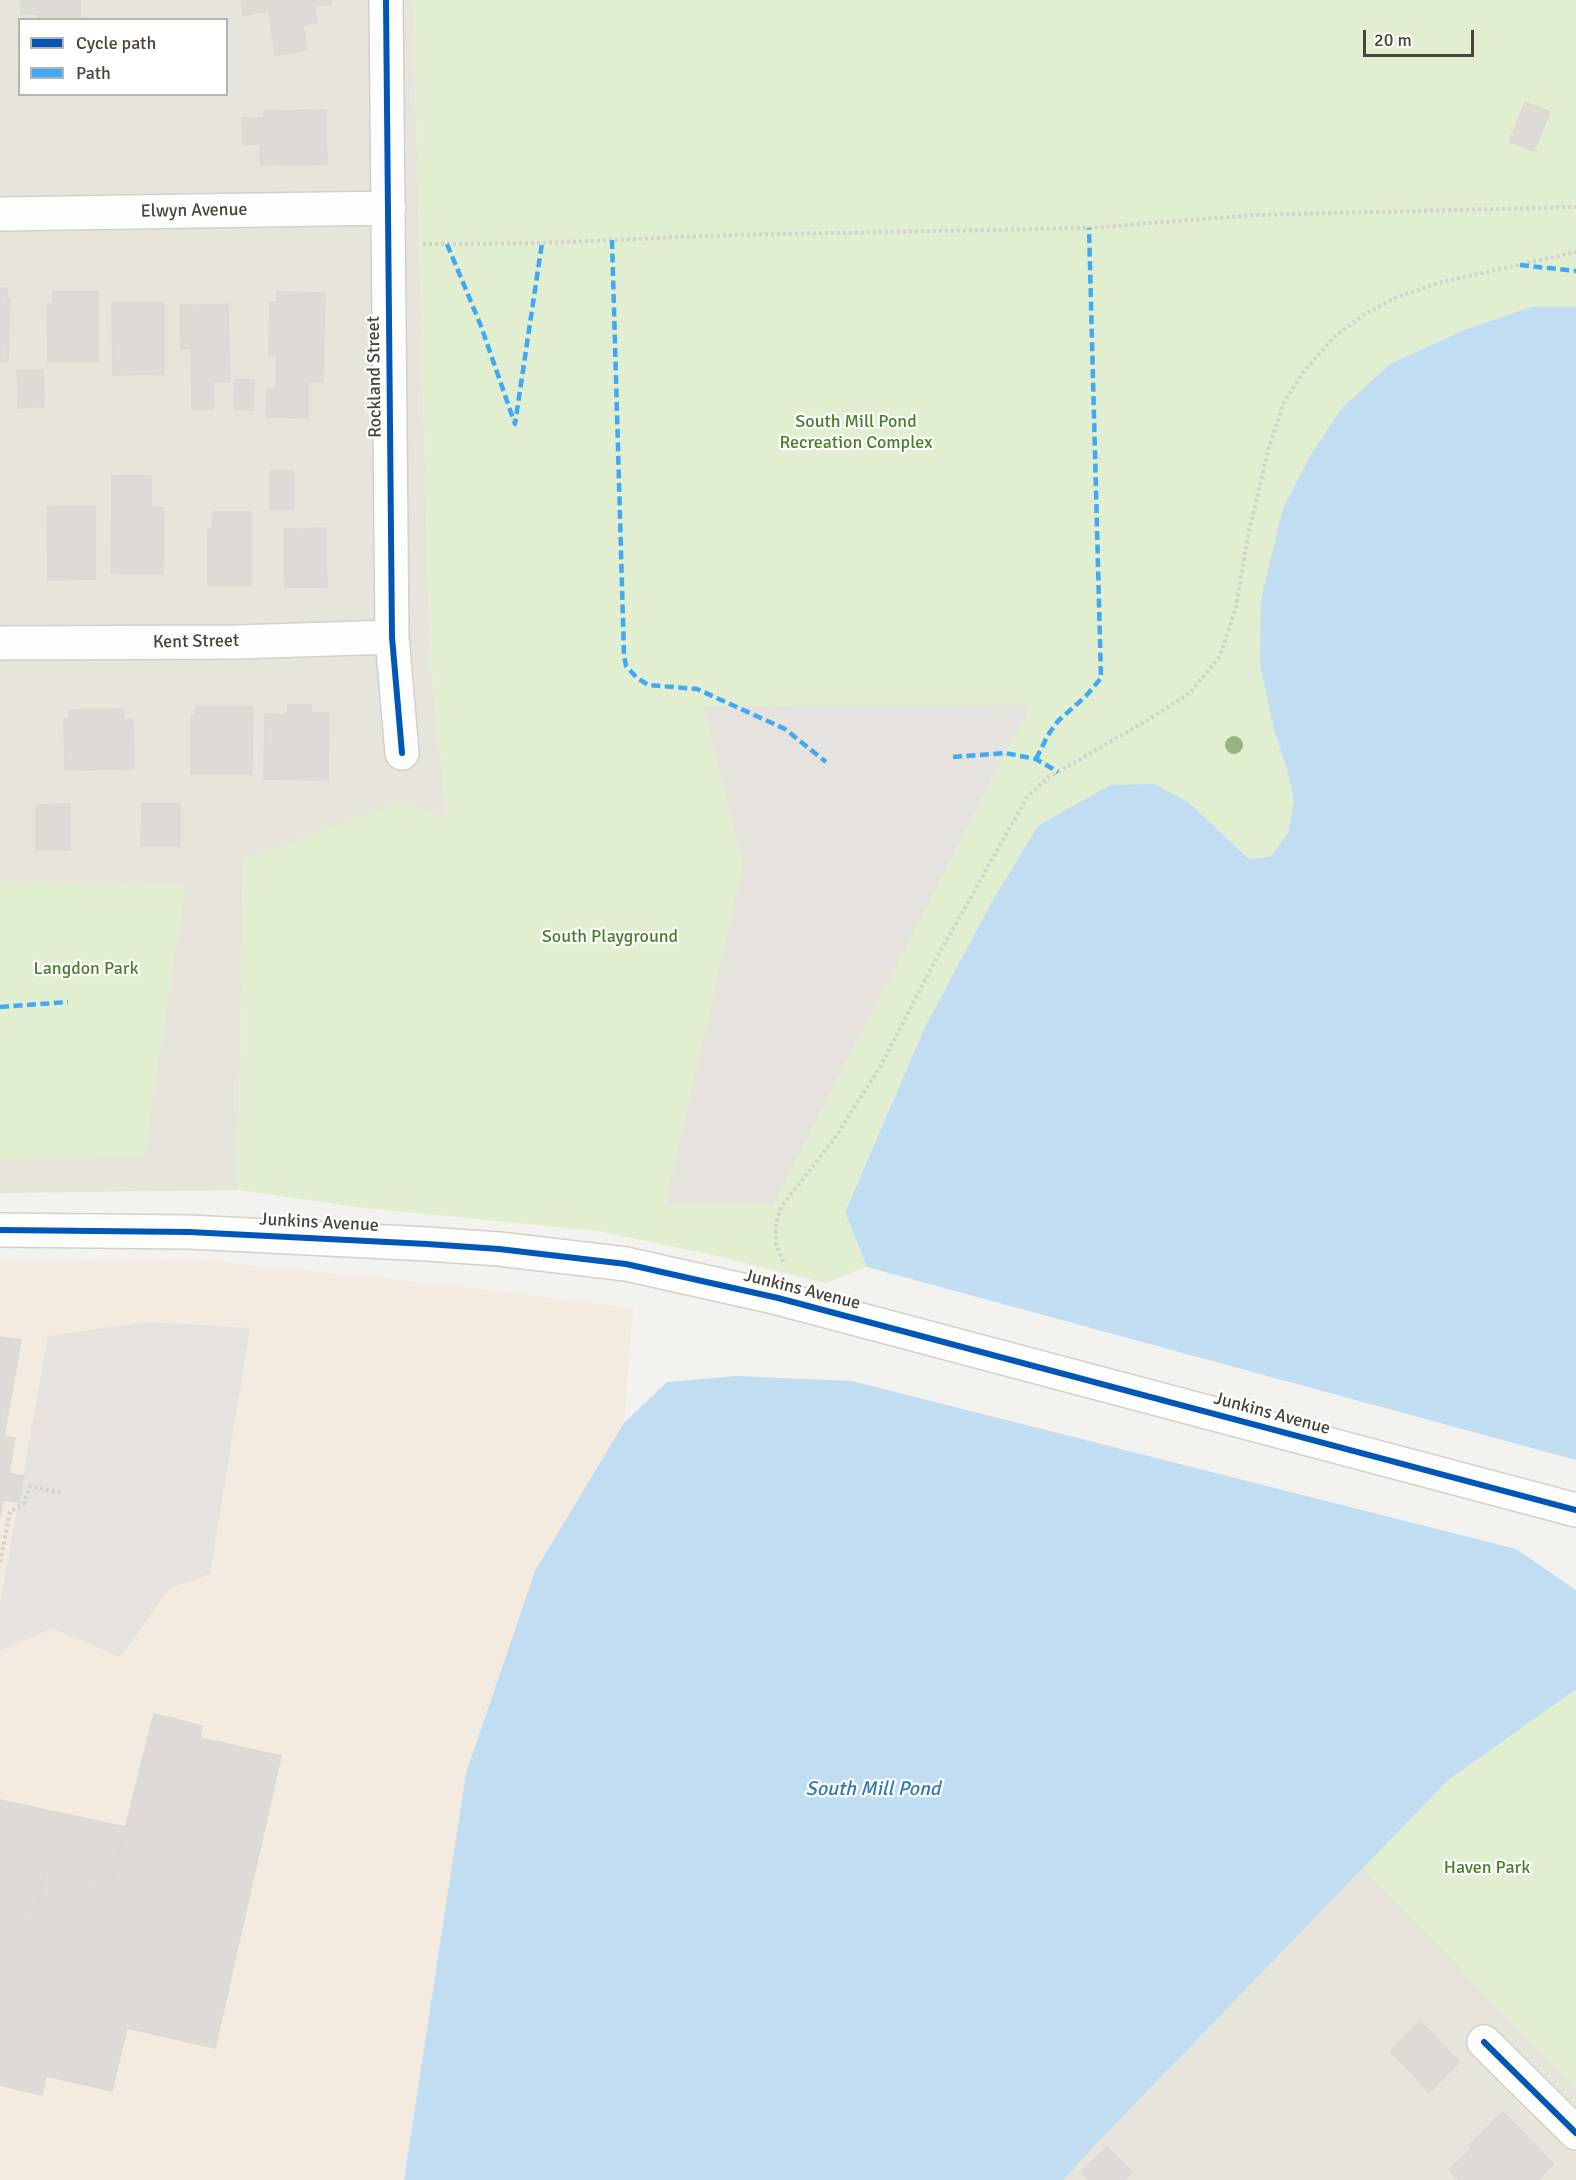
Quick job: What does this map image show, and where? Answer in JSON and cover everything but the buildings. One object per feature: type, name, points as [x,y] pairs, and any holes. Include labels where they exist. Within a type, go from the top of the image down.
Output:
[{"type":"street","name":"Rockland Street","points":[[386,0],[392,637],[402,753]]},
{"type":"street","name":"Elwyn Avenue","points":[[0,214],[389,208]]},
{"type":"street","name":"Kent Street","points":[[0,644],[237,642],[392,637]]},
{"type":"street","name":"Junkins Avenue","points":[[0,1230],[189,1232],[427,1244],[499,1249],[626,1264],[778,1298],[1576,1510]]},
{"type":"street","points":[[1484,2042],[1576,2133]]},
{"type":"path","points":[[419,244],[542,243],[730,236],[1089,228],[1254,215],[1576,207]]},
{"type":"path","points":[[785,1269],[776,1244],[776,1225],[781,1207],[834,1139],[880,1067],[934,961],[1027,797],[1049,777],[1190,693],[1220,656],[1236,607],[1248,535],[1269,447],[1284,402],[1304,371],[1334,337],[1365,314],[1397,297],[1442,282],[1576,252]]},
{"type":"path","points":[[0,1562],[10,1512],[24,1503],[30,1486],[62,1493]]},
{"type":"shaded area","points":[[0,0],[413,0],[430,659],[447,817],[243,859],[238,1190],[0,1193]]},
{"type":"shaded area","points":[[1030,705],[773,1204],[666,1203],[743,866],[703,706]]},
{"type":"shaded area","points":[[187,1259],[455,1286],[633,1308],[624,1423],[535,1571],[466,1773],[404,2180],[0,2180],[0,1262]]},
{"type":"shaded area","points":[[148,1322],[250,1328],[210,1574],[170,1588],[120,1657],[52,1628],[0,1651],[0,1604],[48,1336]]},
{"type":"shaded area","points":[[1576,1689],[1576,2180],[1063,2180],[1095,2144],[1447,1781]]},
{"type":"green space","name":"South Mill Pond Recreation Complex","points":[[413,0],[1576,0],[1576,307],[1531,307],[1464,330],[1390,364],[1341,409],[1310,456],[1283,508],[1287,769],[1294,801],[1288,833],[1270,857],[1249,859],[1218,829],[990,905],[924,1029],[845,1211],[867,1267],[825,1283],[713,1255],[598,1231],[364,1208],[238,1190],[243,859],[400,802],[447,817],[430,659]]},
{"type":"green space","name":"Langdon Park","points":[[0,881],[186,884],[144,1156],[0,1159]]},
{"type":"green space","name":"Haven Park","points":[[1576,1689],[1576,2087],[1362,1868],[1447,1781]]},
{"type":"water","points":[[1531,307],[1576,307],[1576,1460],[867,1267],[845,1212],[924,1029],[990,905],[1038,826],[1110,785],[1154,784],[1188,802],[1249,859],[1270,857],[1288,833],[1294,801],[1287,769],[1274,729],[1260,664],[1261,599],[1283,508],[1310,456],[1341,409],[1390,364],[1464,330]]},
{"type":"water","name":"South Mill Pond","points":[[736,1376],[852,1381],[1516,1549],[1576,1590],[1576,1689],[1447,1781],[1063,2180],[404,2180],[466,1773],[535,1571],[624,1423],[667,1382]]},
{"type":"marked path","points":[[1036,759],[1058,721],[1086,696],[1101,678],[1089,228]]},
{"type":"marked path","points":[[612,240],[626,666],[648,685],[697,689],[785,729],[826,762]]},
{"type":"marked path","points":[[447,244],[481,326],[515,424],[542,243]]},
{"type":"marked path","points":[[1520,265],[1576,271]]},
{"type":"marked path","points":[[953,757],[1005,753],[1036,759],[1058,772]]},
{"type":"marked path","points":[[0,1007],[68,1002]]},
{"type":"cycle path","points":[[386,0],[392,637],[402,753]]},
{"type":"cycle path","points":[[0,1230],[189,1232],[427,1244],[499,1249],[626,1264],[778,1298],[1576,1510]]},
{"type":"cycle path","points":[[1484,2042],[1576,2133]]},
{"type":"park label","name":"South Playground","points":[[610,937]]}]
